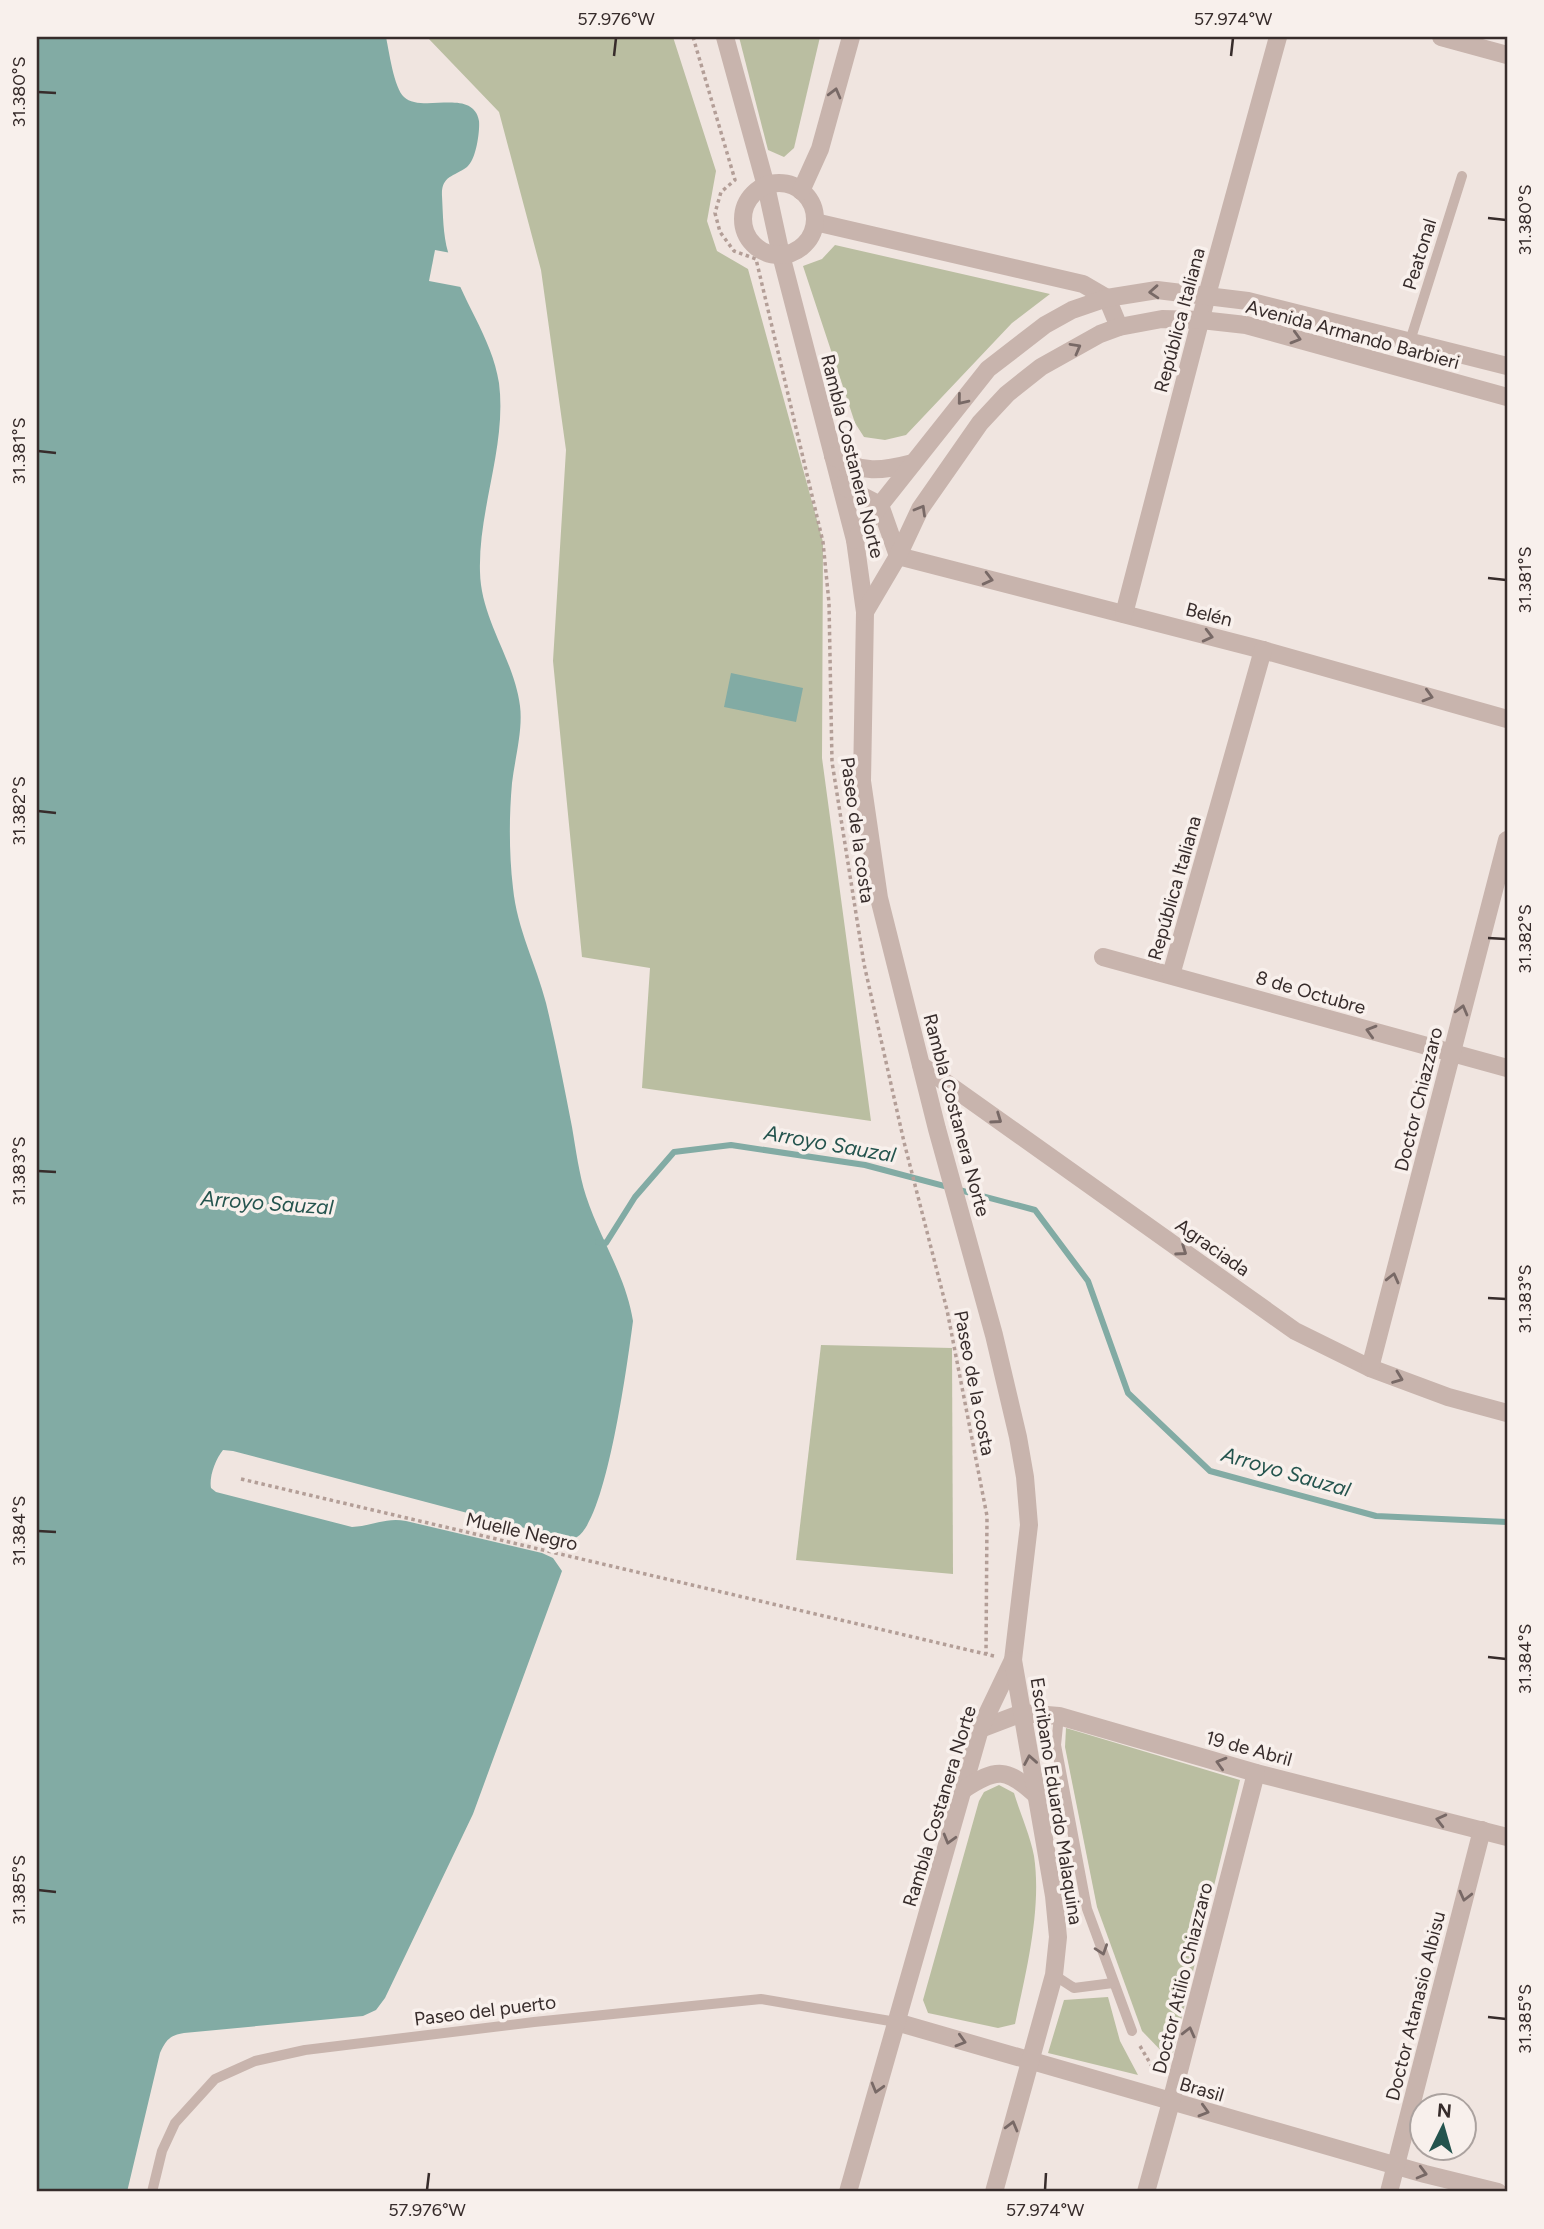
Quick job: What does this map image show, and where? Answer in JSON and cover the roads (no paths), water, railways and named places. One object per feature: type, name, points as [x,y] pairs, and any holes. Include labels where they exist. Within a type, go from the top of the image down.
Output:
[{"type":"street","name":"Rambla Costanera Norte","points":[[725,37],[766,186],[781,255],[855,540],[865,612],[862,781],[879,898],[937,1129],[994,1335],[1018,1437],[1029,1525],[1013,1660],[981,1729],[848,2192]]},
{"type":"street","points":[[801,191],[820,149],[851,37]]},
{"type":"street","name":"República Italiana","points":[[1124,614],[1206,295],[1278,37]]},
{"type":"street","points":[[1441,37],[1507,55]]},
{"type":"street","points":[[783,184],[801,191],[813,207],[815,222],[807,241],[800,248],[781,255],[759,249],[751,242],[743,221],[748,199],[766,186],[783,184]]},
{"type":"street","points":[[815,222],[1083,284],[1107,298],[1119,327]]},
{"type":"street","name":"Avenida Armando Barbieri","points":[[855,540],[988,369],[1045,325],[1072,310],[1107,298],[1157,290],[1248,301],[1507,366]]},
{"type":"street","name":"Avenida Armando Barbieri","points":[[865,612],[898,556],[920,509],[980,423],[1007,394],[1041,367],[1100,334],[1119,327],[1162,319],[1246,324],[1507,397]]},
{"type":"street","points":[[833,456],[863,470],[914,463]]},
{"type":"street","points":[[841,485],[880,505],[898,556]]},
{"type":"street","name":"Belén","points":[[898,556],[1263,650],[1507,719]]},
{"type":"street","name":"República Italiana","points":[[1171,975],[1263,650]]},
{"type":"street","name":"Doctor Chiazzaro","points":[[1370,1367],[1507,840]]},
{"type":"street","name":"8 de Octubre","points":[[1103,957],[1507,1068]]},
{"type":"street","name":"Agraciada","points":[[921,1065],[1295,1331],[1370,1367],[1448,1397],[1507,1413]]},
{"type":"street","name":"Escribano Eduardo Malaquina","points":[[994,2192],[1054,1975],[1058,1937],[1054,1896],[1013,1660]]},
{"type":"street","name":"19 de Abril","points":[[981,1729],[1022,1713],[1059,1716],[1256,1773],[1507,1837]]},
{"type":"street","points":[[963,1790],[985,1774],[1000,1773],[1020,1780],[1037,1796]]},
{"type":"street","name":"Doctor Atilio Chiazzaro","points":[[1146,2192],[1256,1773]]},
{"type":"street","name":"Doctor Atanasio Albisu","points":[[1389,2192],[1482,1830]]},
{"type":"street","name":"Brasil","points":[[896,2022],[1396,2166],[1499,2192]]},
{"type":"lane","name":"Peatonal","points":[[1410,341],[1462,176]]},
{"type":"lane","points":[[1059,1716],[1056,1745],[1087,1909],[1132,2031]]},
{"type":"lane","points":[[1054,1975],[1074,1988],[1113,1983]]},
{"type":"lane","name":"Paseo del puerto","points":[[152,2192],[162,2151],[175,2123],[215,2079],[255,2061],[304,2050],[534,2021],[761,1999],[896,2022]]},
{"type":"water","points":[[37,37],[386,37],[395,78],[404,97],[412,102],[457,103],[467,105],[475,111],[479,126],[475,152],[467,167],[444,184],[443,210],[445,239],[453,269],[490,349],[499,383],[499,430],[483,525],[480,572],[486,607],[517,689],[521,715],[510,809],[513,888],[518,918],[550,1018],[584,1188],[625,1289],[633,1321],[607,1471],[588,1524],[575,1538],[566,1539],[233,1451],[223,1450],[220,1454],[211,1479],[211,1488],[216,1492],[352,1527],[392,1520],[406,1521],[542,1553],[553,1558],[562,1571],[473,1814],[385,1998],[376,2010],[363,2016],[184,2033],[169,2039],[160,2053],[127,2192],[37,2192]]},
{"type":"water","points":[[731,673],[803,688],[796,722],[724,707]]},
{"type":"waterway","name":"Arroyo Sauzal","points":[[598,1242],[606,1243],[635,1197],[674,1152],[731,1145],[865,1165],[1035,1210],[1088,1281],[1128,1393],[1210,1471],[1376,1516],[1507,1522]]}]
